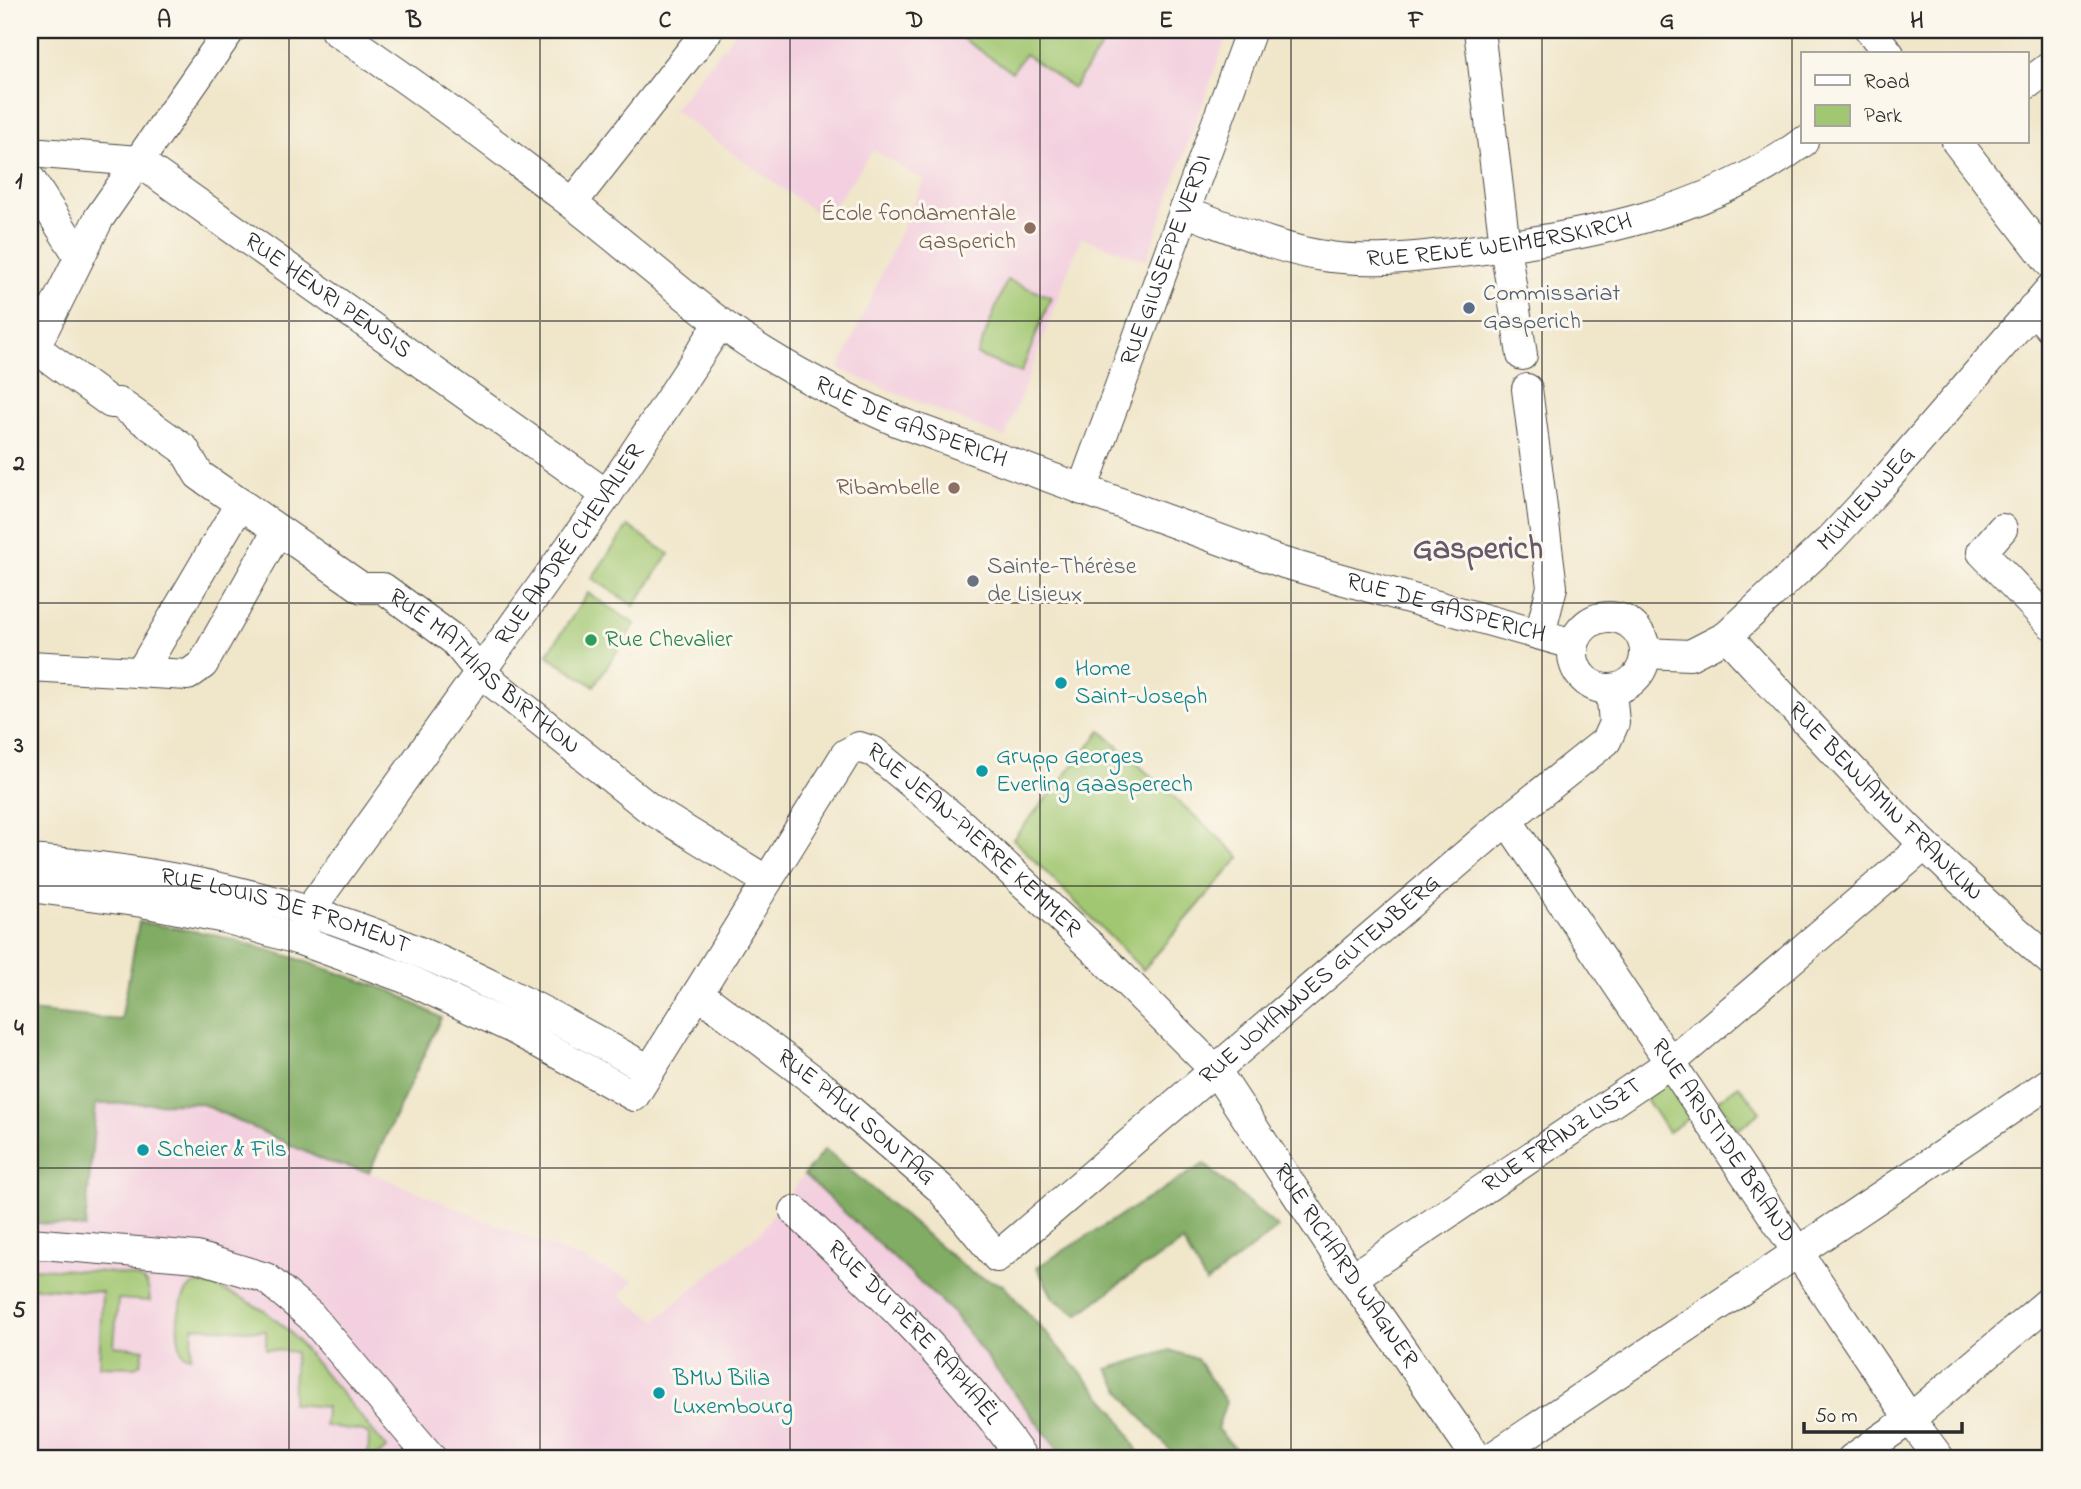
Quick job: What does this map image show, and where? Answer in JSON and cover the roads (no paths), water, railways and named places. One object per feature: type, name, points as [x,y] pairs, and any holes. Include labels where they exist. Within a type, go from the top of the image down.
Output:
[{"type":"street","points":[[32,352],[99,218],[230,30]]},
{"type":"street","name":"RUE DE GASPERICH","points":[[335,30],[422,89],[572,203],[720,323],[783,364],[857,403],[899,422],[1284,563],[1573,643]]},
{"type":"street","points":[[572,203],[708,30]]},
{"type":"street","name":"RUE GIUSEPPE VERDI","points":[[1082,490],[1251,30]]},
{"type":"street","points":[[1479,30],[1505,246],[1522,355]]},
{"type":"street","points":[[1870,30],[1887,52]]},
{"type":"street","points":[[2028,83],[2051,66]]},
{"type":"street","name":"RUE RENÉ WEIMERSKIRCH","points":[[1184,211],[1297,250],[1331,257],[1401,259],[1580,235],[1646,218],[1716,192],[1782,157],[1801,143]]},
{"type":"street","points":[[1959,144],[2051,264]]},
{"type":"street","points":[[30,152],[138,161]]},
{"type":"street","name":"RUE HENRI PENSIS","points":[[138,161],[607,495]]},
{"type":"street","points":[[30,178],[79,256]]},
{"type":"street","name":"MÜHLENWEG","points":[[1645,653],[1690,654],[1727,636],[1839,530],[2045,309]]},
{"type":"street","name":"RUE ANDRÉ CHEVALIER","points":[[300,940],[309,911],[607,495],[720,323]]},
{"type":"street","name":"RUE MATHIAS BIRTHON","points":[[32,352],[111,403],[119,403],[184,449],[199,475],[362,588],[383,588],[454,640],[481,673],[649,808],[767,881]]},
{"type":"street","points":[[1527,389],[1552,587],[1540,634]]},
{"type":"street","points":[[141,672],[240,504]]},
{"type":"street","points":[[2002,529],[1982,552],[2051,624]]},
{"type":"street","points":[[30,666],[188,675],[203,664],[278,530]]},
{"type":"street","name":"RUE DE GASPERICH","points":[[1611,690],[1597,687],[1585,680],[1577,670],[1573,643],[1579,632],[1588,623],[1600,618],[1613,617],[1626,621],[1636,629],[1643,640],[1645,653]]},
{"type":"street","name":"RUE BENJAMIN FRANKLIN","points":[[1727,636],[1925,845],[2004,922],[2051,961]]},
{"type":"street","points":[[1611,690],[1631,681],[1638,673],[1645,653]]},
{"type":"street","name":"RUE JOHANNES GUTENBERG","points":[[997,1257],[1507,820],[1605,741],[1614,723],[1611,690]]},
{"type":"street","name":"RUE JEAN-PIERRE KEMMER","points":[[647,1074],[846,754],[859,747],[874,752],[962,825],[1096,951],[1216,1071]]},
{"type":"street","name":"RUE ARISTIDE BRIAND","points":[[1507,820],[1910,1419],[1940,1459]]},
{"type":"street","name":"RUE FRANZ LISZT","points":[[1352,1278],[1670,1063],[1925,845]]},
{"type":"street","name":"RUE LOUIS DE FROMENT","points":[[30,860],[142,872],[210,885],[309,911],[416,950],[529,1003],[647,1074],[634,1096],[514,1029],[405,978],[300,940],[225,918],[142,902],[30,887]]},
{"type":"street","name":"RUE PAUL SONTAG","points":[[698,993],[825,1089],[940,1188],[997,1257]]},
{"type":"street","points":[[514,1029],[529,1003]]},
{"type":"street","name":"RUE RICHARD WAGNER","points":[[1216,1071],[1352,1278],[1478,1459]]},
{"type":"street","points":[[1490,1459],[2051,1082]]},
{"type":"street","name":"RUE DU PÈRE RAPHAËL","points":[[795,1211],[863,1276],[921,1338],[993,1418],[1023,1459]]},
{"type":"street","points":[[30,1242],[197,1257],[266,1278],[311,1316],[432,1459]]},
{"type":"street","points":[[1852,1459],[1910,1419],[2051,1300]]},
{"type":"place","name":"École fondamentale Gasperich","points":[[1030,228]]},
{"type":"place","name":"Commissariat Gasperich","points":[[1469,308]]},
{"type":"place","name":"Ribambelle","points":[[954,488]]},
{"type":"place","name":"Sainte-Thérèse de Lisieux","points":[[973,581]]},
{"type":"place","name":"Rue Chevalier","points":[[591,640]]},
{"type":"place","name":"Home Saint-Joseph","points":[[1061,683]]},
{"type":"place","name":"Grupp Georges Everling Gaasperech","points":[[982,771]]},
{"type":"place","name":"Scheier & Fils","points":[[143,1150]]},
{"type":"place","name":"BMW Bilia Luxembourg","points":[[659,1393]]},
{"type":"district","name":"Gasperich","points":[[1478,550]]}]
